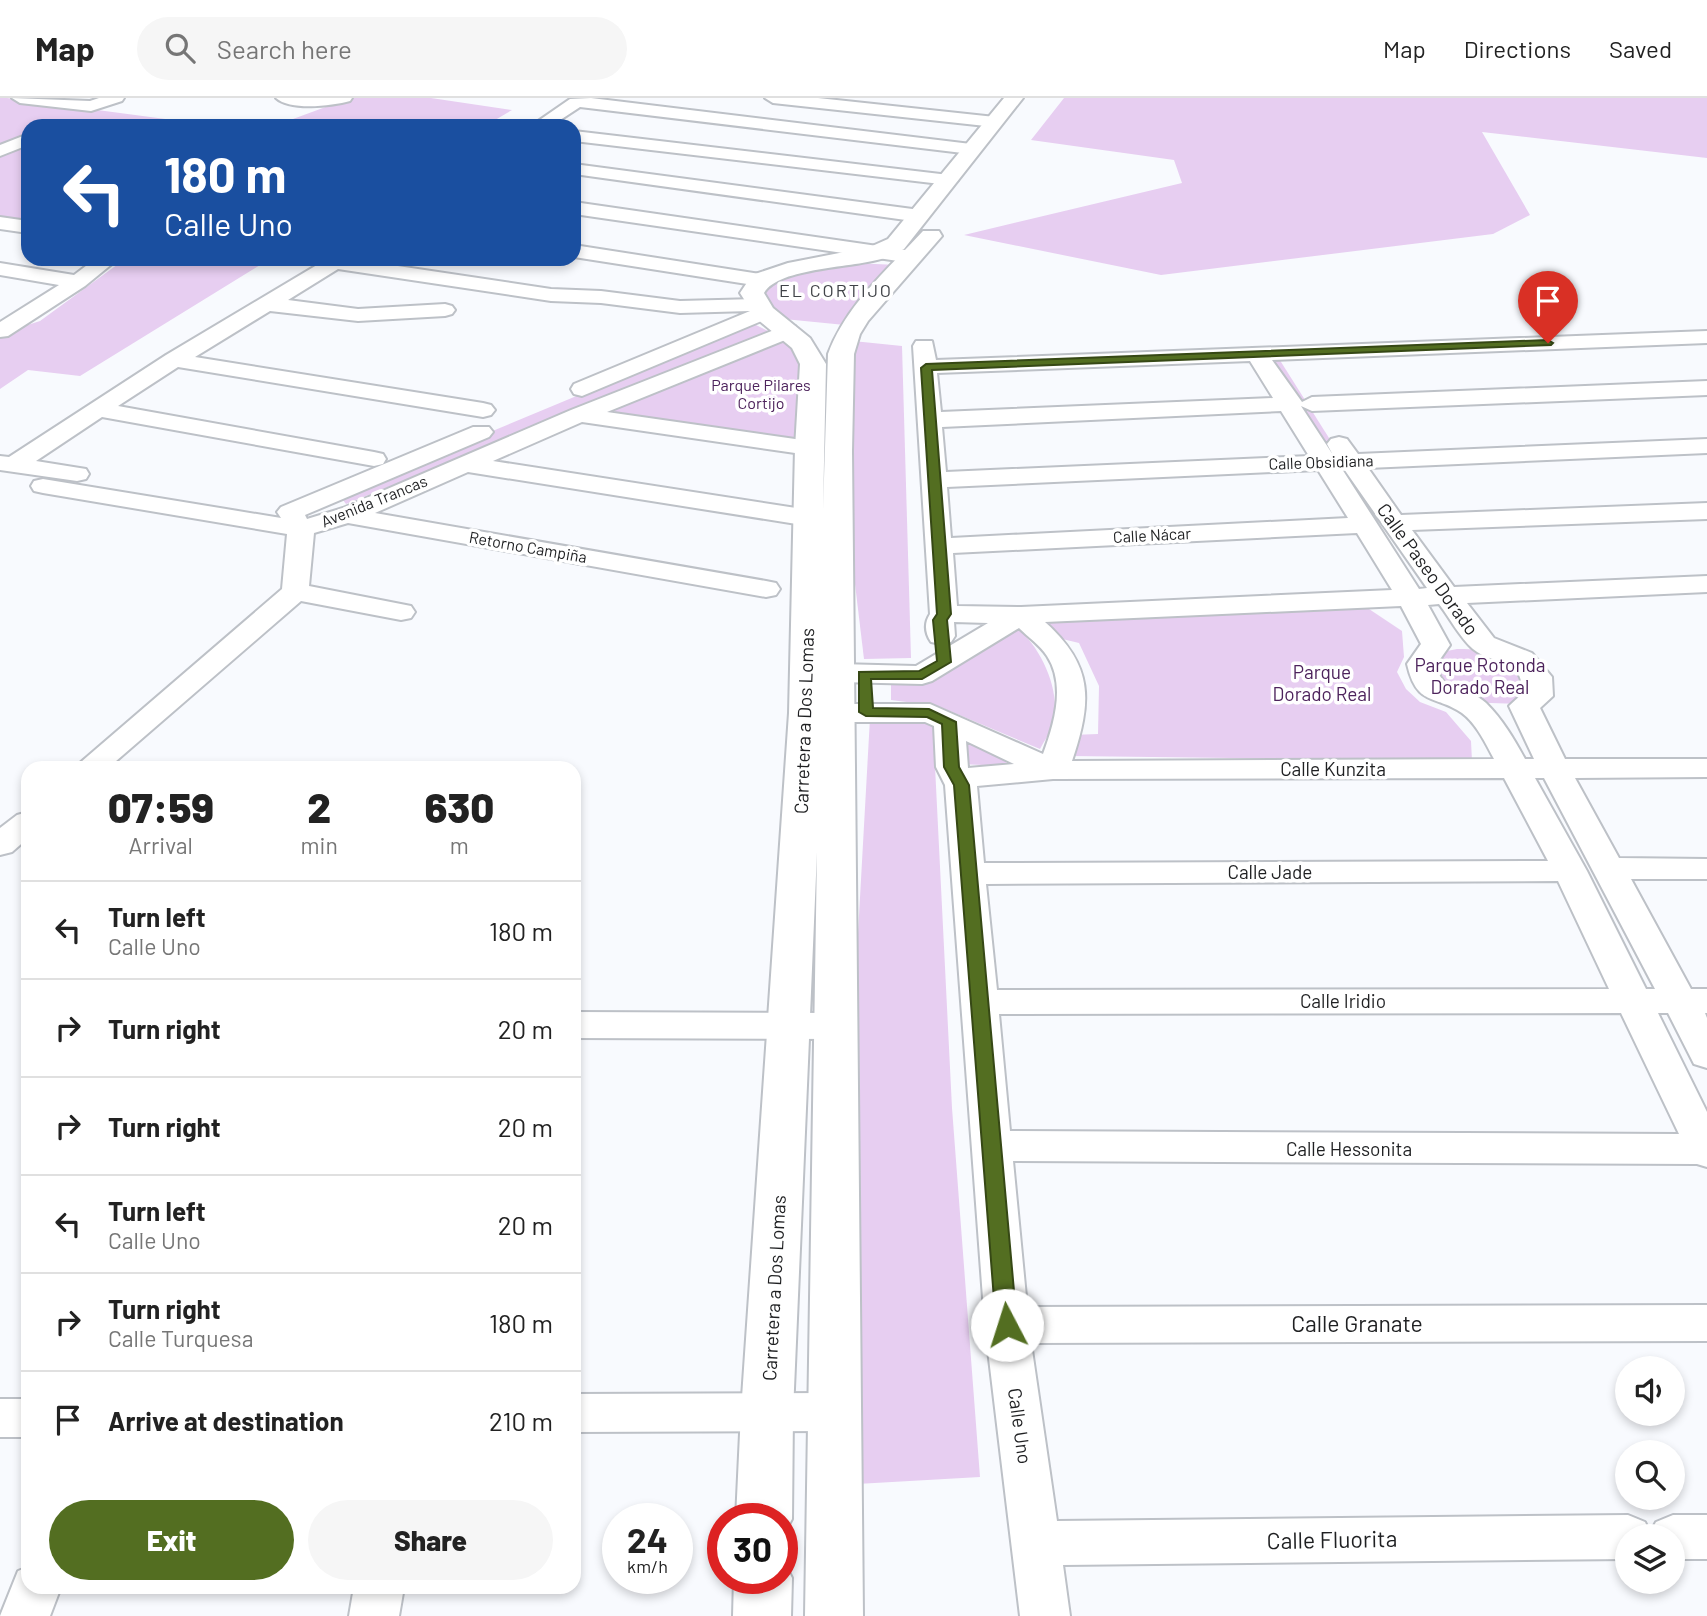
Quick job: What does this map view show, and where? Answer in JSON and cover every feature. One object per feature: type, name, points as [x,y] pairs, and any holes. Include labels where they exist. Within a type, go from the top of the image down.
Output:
[{"type":"main road","name":"Carretera a Dos Lomas","points":[[764,1503],[767,1412],[790,1026],[841,354],[857,318],[894,255],[896,244],[1014,98]]},
{"type":"main road","name":"Carretera a Dos Lomas","points":[[760,280],[788,270],[894,255],[943,221]]},
{"type":"main road","points":[[760,280],[752,293],[760,309]]},
{"type":"main road","name":"Carretera a Dos Lomas","points":[[760,309],[802,343],[813,364],[808,518],[823,605],[852,693],[838,1026],[834,1616]]},
{"type":"main road","points":[[762,1616],[763,1594]]},
{"type":"street","points":[[20,98],[90,106]]},
{"type":"street","points":[[70,119],[90,106],[116,98]]},
{"type":"street","points":[[284,98],[318,102],[344,98]]},
{"type":"street","points":[[773,98],[995,122]]},
{"type":"street","points":[[549,119],[580,100],[755,125],[971,149]]},
{"type":"street","points":[[581,137],[948,180]]},
{"type":"street","points":[[0,151],[21,142]]},
{"type":"street","points":[[581,170],[920,216]]},
{"type":"street","points":[[581,209],[894,255]]},
{"type":"street","points":[[0,223],[21,226]]},
{"type":"street","points":[[581,252],[760,280]]},
{"type":"street","points":[[2,328],[78,282],[99,266]]},
{"type":"street","points":[[8,463],[99,410],[174,360],[331,266]]},
{"type":"street","points":[[370,266],[551,295],[601,297],[680,307],[760,309]]},
{"type":"street","points":[[0,269],[78,282]]},
{"type":"street","points":[[268,304],[358,314],[445,310]]},
{"type":"street","points":[[559,399],[760,309]]},
{"type":"street","name":"Avenida Trancas","points":[[348,515],[579,415],[787,331]]},
{"type":"street","points":[[944,662],[940,620],[944,614],[925,357],[1269,352],[1707,337]]},
{"type":"street","name":"Calle Paseo Dorado","points":[[1269,352],[1338,461],[1393,523],[1484,644],[1522,659],[1537,677],[1538,696],[1524,706]]},
{"type":"street","points":[[174,360],[483,410]]},
{"type":"street","points":[[930,420],[1707,388]]},
{"type":"street","points":[[99,410],[374,458]]},
{"type":"street","points":[[579,415],[809,448]]},
{"type":"street","name":"Avenida Trancas","points":[[295,521],[508,421]]},
{"type":"street","name":"Calle Obsidiana","points":[[934,480],[1707,446]]},
{"type":"street","name":"Calle Paseo Dorado","points":[[1338,461],[1365,525],[1411,598],[1436,645],[1421,664],[1425,680],[1439,694],[1474,707]]},
{"type":"street","points":[[8,463],[295,521]]},
{"type":"street","points":[[464,464],[808,518]]},
{"type":"street","points":[[43,486],[295,521]]},
{"type":"street","points":[[1393,523],[1707,510]]},
{"type":"street","name":"Retorno Campiña","points":[[295,521],[348,515],[766,589]]},
{"type":"street","points":[[98,761],[295,592],[295,521]]},
{"type":"street","name":"Calle Nácar","points":[[939,546],[1365,525]]},
{"type":"street","points":[[944,614],[1021,615],[1707,584]]},
{"type":"street","points":[[295,592],[401,611]]},
{"type":"street","points":[[852,693],[922,675],[1021,615]]},
{"type":"street","points":[[852,693],[929,713],[1053,771],[1068,727],[1072,690],[1061,656],[1021,615]]},
{"type":"street","points":[[1436,645],[1484,644]]},
{"type":"street","points":[[1474,707],[1524,706],[1552,768],[1607,868],[1694,1001],[1707,1055]]},
{"type":"street","points":[[1474,707],[1495,733],[1570,871],[1706,1151]]},
{"type":"street","name":"Calle Uno","points":[[949,722],[952,767],[959,778],[969,874],[1007,1325],[1045,1616]]},
{"type":"street","name":"Calle Kunzita","points":[[959,778],[1053,771],[1707,768]]},
{"type":"street","points":[[1607,868],[1707,869]]},
{"type":"street","name":"Calle Jade","points":[[969,874],[1570,871]]},
{"type":"street","name":"Calle Iridio","points":[[980,1002],[1694,1001]]},
{"type":"street","points":[[581,1025],[838,1026]]},
{"type":"street","name":"Calle Hessonita","points":[[992,1146],[1706,1151]]},
{"type":"street","name":"Calle Granate","points":[[1007,1325],[1707,1323]]},
{"type":"street","points":[[581,1413],[835,1412]]},
{"type":"street","points":[[0,1418],[21,1418]]},
{"type":"street","name":"Calle Fluorita","points":[[1036,1543],[1615,1537]]},
{"type":"street","points":[[1685,1537],[1707,1537]]},
{"type":"street","points":[[25,1616],[33,1594]]},
{"type":"street","points":[[374,1616],[378,1594]]},
{"type":"green space","points":[[0,98],[165,119],[21,119],[21,222],[0,219]]},
{"type":"green space","points":[[350,98],[431,98],[512,110],[497,119],[293,119]]},
{"type":"green space","points":[[1064,98],[1707,98],[1707,158],[1482,132],[1530,215],[1493,234],[1161,275],[964,235],[1182,183],[1174,160],[1031,140]]},
{"type":"green space","points":[[854,263],[897,265],[845,325],[784,319],[755,301],[763,283],[798,273]]},
{"type":"green space","points":[[115,266],[259,266],[80,376],[28,370],[0,389],[0,334],[40,321]]},
{"type":"green space","points":[[752,323],[770,332],[346,504],[339,495]]},
{"type":"green space","name":"Parque Pilares Cortijo","points":[[789,339],[805,360],[799,443],[607,412]]},
{"type":"green space","points":[[853,341],[902,346],[911,658],[864,659],[843,484]]},
{"type":"green space","points":[[1276,354],[1341,457],[1329,459],[1265,355]]},
{"type":"green space","name":"Parque Dorado Real","points":[[1366,607],[1402,631],[1404,657],[1397,672],[1406,689],[1420,702],[1446,712],[1471,741],[1472,761],[1071,756],[1071,735],[1098,734],[1099,686],[1079,643],[1050,636],[1043,618]]},
{"type":"green space","points":[[1017,628],[1041,658],[1055,698],[1053,724],[1040,749],[938,706],[891,700],[891,681]]},
{"type":"green space","name":"Parque Rotonda Dorado Real","points":[[1457,649],[1492,652],[1507,660],[1528,688],[1520,704],[1462,702],[1435,675],[1442,652]]},
{"type":"green space","points":[[870,718],[919,718],[933,726],[952,1108],[980,1477],[857,1484],[850,1077]]},
{"type":"green space","points":[[951,737],[992,747],[999,752],[1008,766],[958,764]]},
{"type":"district","name":"EL CORTIJO","points":[[836,291]]},
{"type":"route","points":[[1007,1325],[961,785],[952,767],[949,722],[929,713],[866,712],[864,675],[922,675],[944,662],[940,620],[944,614],[926,368],[1548,343]]}]
